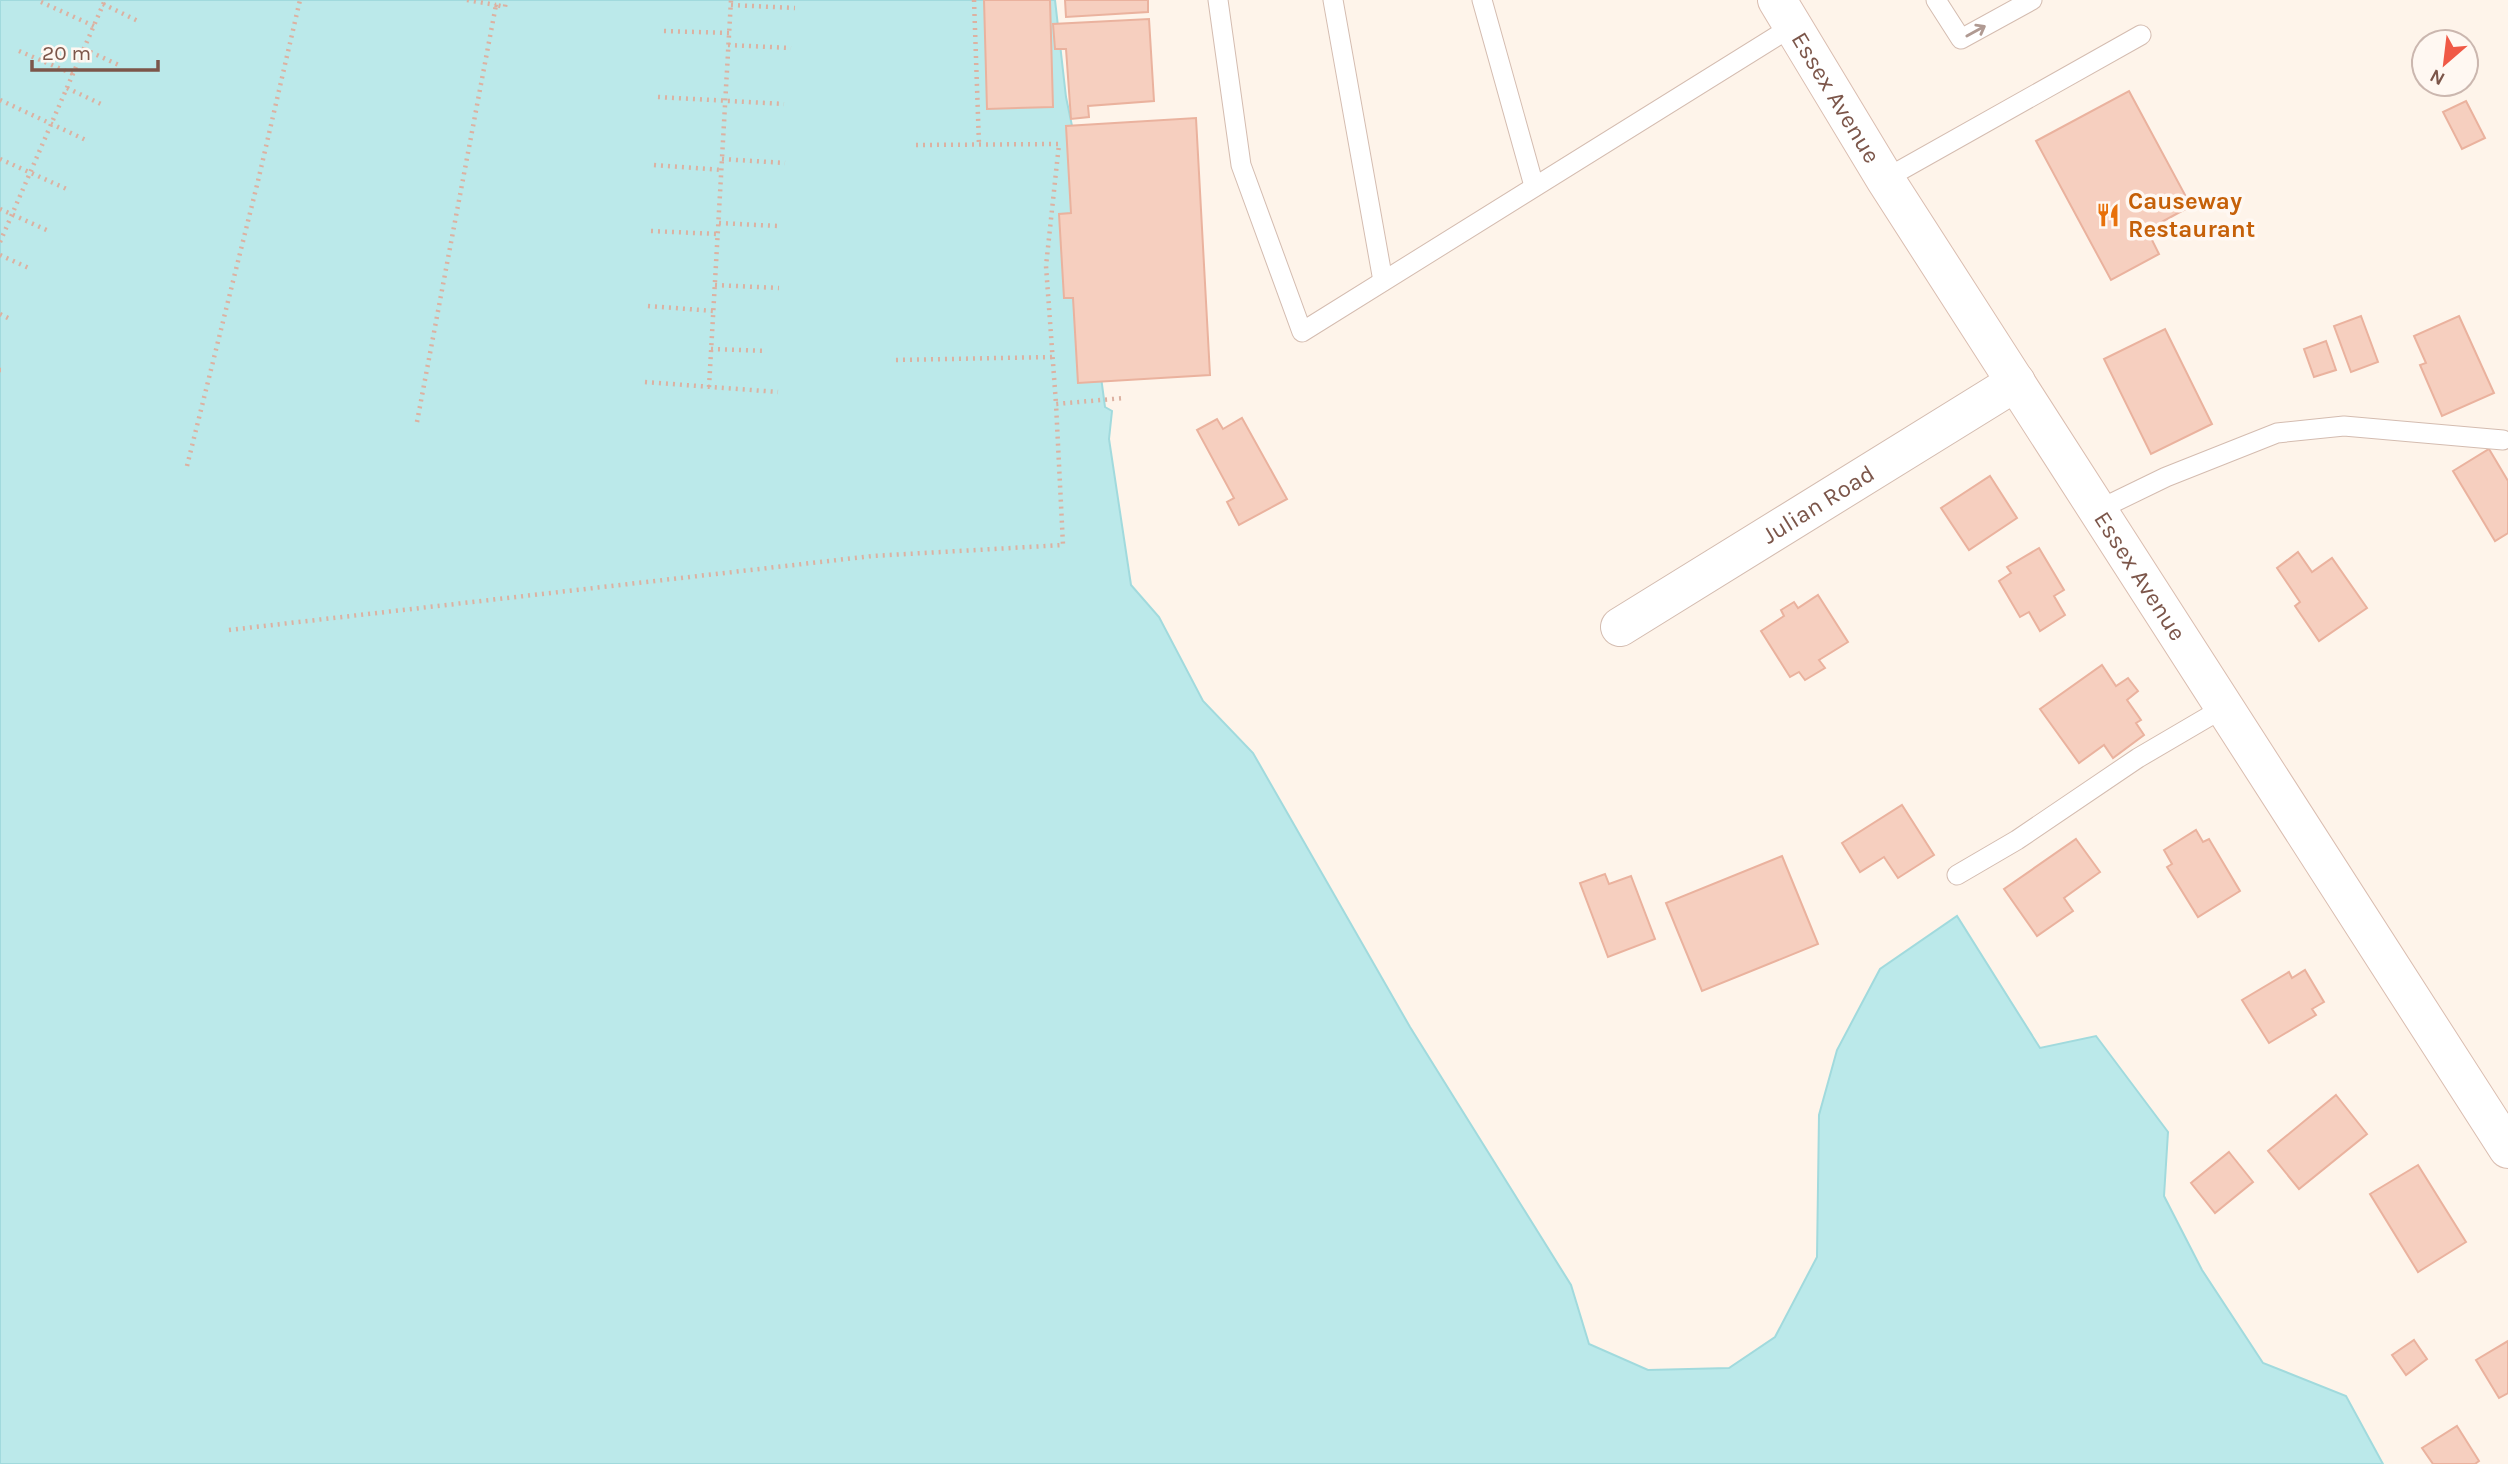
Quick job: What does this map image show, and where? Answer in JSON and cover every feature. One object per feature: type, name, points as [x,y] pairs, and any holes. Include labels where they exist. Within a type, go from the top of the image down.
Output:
[{"type":"street","name":"Essex Avenue","points":[[1785,13],[1885,179],[2508,1149]]},
{"type":"street","name":"Julian Road","points":[[1620,627],[2016,382]]},
{"type":"lane","points":[[1218,0],[1241,165],[1302,332],[1534,186],[1785,13]]},
{"type":"lane","points":[[1333,0],[1382,281]]},
{"type":"lane","points":[[1482,0],[1534,186]]},
{"type":"lane","points":[[1936,0],[1961,39],[2032,0]]},
{"type":"lane","points":[[1885,179],[2141,35]]},
{"type":"lane","points":[[2098,510],[2166,477],[2277,433],[2344,426],[2503,440]]},
{"type":"lane","points":[[1957,875],[2017,840],[2138,758],[2225,707]]},
{"type":"path","points":[[187,466],[300,0]]},
{"type":"path","points":[[467,0],[496,3],[505,8],[506,0]]},
{"type":"path","points":[[974,0],[979,145]]},
{"type":"path","points":[[41,2],[94,26]]},
{"type":"path","points":[[0,242],[104,2],[140,22]]},
{"type":"path","points":[[709,387],[731,2],[795,8]]},
{"type":"path","points":[[417,422],[496,3]]},
{"type":"path","points":[[664,31],[729,33]]},
{"type":"path","points":[[729,46],[791,48]]},
{"type":"path","points":[[84,49],[121,66]]},
{"type":"path","points":[[19,51],[73,74]]},
{"type":"path","points":[[67,88],[103,105]]},
{"type":"path","points":[[658,97],[784,104]]},
{"type":"path","points":[[0,100],[88,141]]},
{"type":"path","points":[[229,629],[873,556],[1063,545],[1046,266],[1059,144],[916,145]]},
{"type":"path","points":[[0,159],[69,190]]},
{"type":"path","points":[[722,159],[785,163]]},
{"type":"path","points":[[654,165],[722,170]]},
{"type":"path","points":[[0,209],[51,233]]},
{"type":"path","points":[[719,223],[778,226]]},
{"type":"path","points":[[651,231],[718,234]]},
{"type":"path","points":[[0,256],[31,268]]},
{"type":"path","points":[[715,285],[779,288]]},
{"type":"path","points":[[648,306],[714,311]]},
{"type":"path","points":[[0,314],[12,320]]},
{"type":"path","points":[[711,349],[766,351]]},
{"type":"path","points":[[896,360],[1052,356]]},
{"type":"path","points":[[645,382],[778,392]]},
{"type":"path","points":[[1056,404],[1124,398]]},
{"type":"water","points":[[0,0],[1055,0],[1066,97],[1109,304],[1092,310],[1105,407],[1112,411],[1109,439],[1131,585],[1159,617],[1203,701],[1253,753],[1410,1027],[1571,1285],[1589,1344],[1648,1370],[1729,1368],[1775,1337],[1817,1257],[1819,1115],[1837,1050],[1880,969],[1957,916],[2040,1048],[2096,1036],[2168,1132],[2164,1196],[2202,1270],[2263,1363],[2346,1396],[2383,1464],[0,1464]]},
{"type":"building","points":[[984,0],[1050,0],[1053,107],[987,109]]},
{"type":"building","points":[[1065,0],[1148,0],[1148,12],[1066,17]]},
{"type":"building","points":[[1149,19],[1154,101],[1088,106],[1089,117],[1071,119],[1066,49],[1055,49],[1053,24]]},
{"type":"building","points":[[2129,91],[2191,206],[2147,230],[2159,254],[2111,280],[2036,141]]},
{"type":"building","points":[[2466,101],[2485,138],[2462,149],[2443,112]]},
{"type":"building","points":[[1196,118],[1210,375],[1078,383],[1073,298],[1064,298],[1059,214],[1071,213],[1066,126]]},
{"type":"building","points":[[2361,316],[2378,362],[2351,372],[2334,326]]},
{"type":"building","points":[[2459,316],[2494,393],[2442,416],[2420,365],[2426,363],[2414,336]]},
{"type":"building","points":[[2165,329],[2212,424],[2151,454],[2104,359]]},
{"type":"building","points":[[2326,341],[2336,370],[2314,377],[2304,349]]},
{"type":"building","points":[[1242,418],[1287,499],[1239,525],[1227,502],[1234,498],[1197,430],[1217,419],[1223,429]]},
{"type":"building","points":[[2489,449],[2508,481],[2508,533],[2495,541],[2453,471]]},
{"type":"building","points":[[1990,476],[2017,518],[1969,550],[1941,508]]},
{"type":"building","points":[[2039,548],[2064,590],[2054,596],[2065,615],[2040,631],[2029,612],[2020,617],[1999,581],[2011,573],[2007,567]]},
{"type":"building","points":[[2298,552],[2312,572],[2332,558],[2367,608],[2319,641],[2295,606],[2300,602],[2277,568]]},
{"type":"building","points":[[1818,595],[1848,642],[1819,660],[1825,668],[1805,680],[1799,672],[1790,677],[1761,631],[1784,616],[1781,610],[1794,602],[1798,608]]},
{"type":"building","points":[[2102,665],[2116,686],[2128,678],[2138,691],[2127,700],[2141,720],[2136,723],[2144,735],[2113,758],[2104,745],[2079,763],[2040,709]]},
{"type":"building","points":[[1902,805],[1934,855],[1898,878],[1884,857],[1860,872],[1842,843]]},
{"type":"building","points":[[2196,830],[2203,842],[2209,839],[2240,891],[2198,917],[2167,867],[2172,864],[2164,850]]},
{"type":"building","points":[[2076,839],[2100,872],[2064,898],[2073,911],[2037,936],[2004,889]]},
{"type":"building","points":[[1782,856],[1818,944],[1702,991],[1666,903]]},
{"type":"building","points":[[1605,874],[1609,884],[1631,876],[1655,939],[1608,957],[1580,883]]},
{"type":"building","points":[[2305,970],[2324,1002],[2312,1009],[2316,1015],[2269,1043],[2242,1000],[2289,972],[2292,978]]},
{"type":"building","points":[[2336,1095],[2367,1134],[2299,1189],[2268,1151]]},
{"type":"building","points":[[2229,1152],[2253,1182],[2215,1213],[2191,1183]]},
{"type":"building","points":[[2418,1165],[2466,1242],[2418,1272],[2370,1194]]},
{"type":"building","points":[[2414,1340],[2427,1359],[2406,1375],[2392,1355]]},
{"type":"building","points":[[2508,1341],[2508,1393],[2499,1398],[2476,1360]]},
{"type":"building","points":[[2457,1426],[2479,1461],[2475,1464],[2433,1464],[2422,1448]]},
{"type":"place","name":"Causeway Restaurant","points":[[2108,215]]}]
